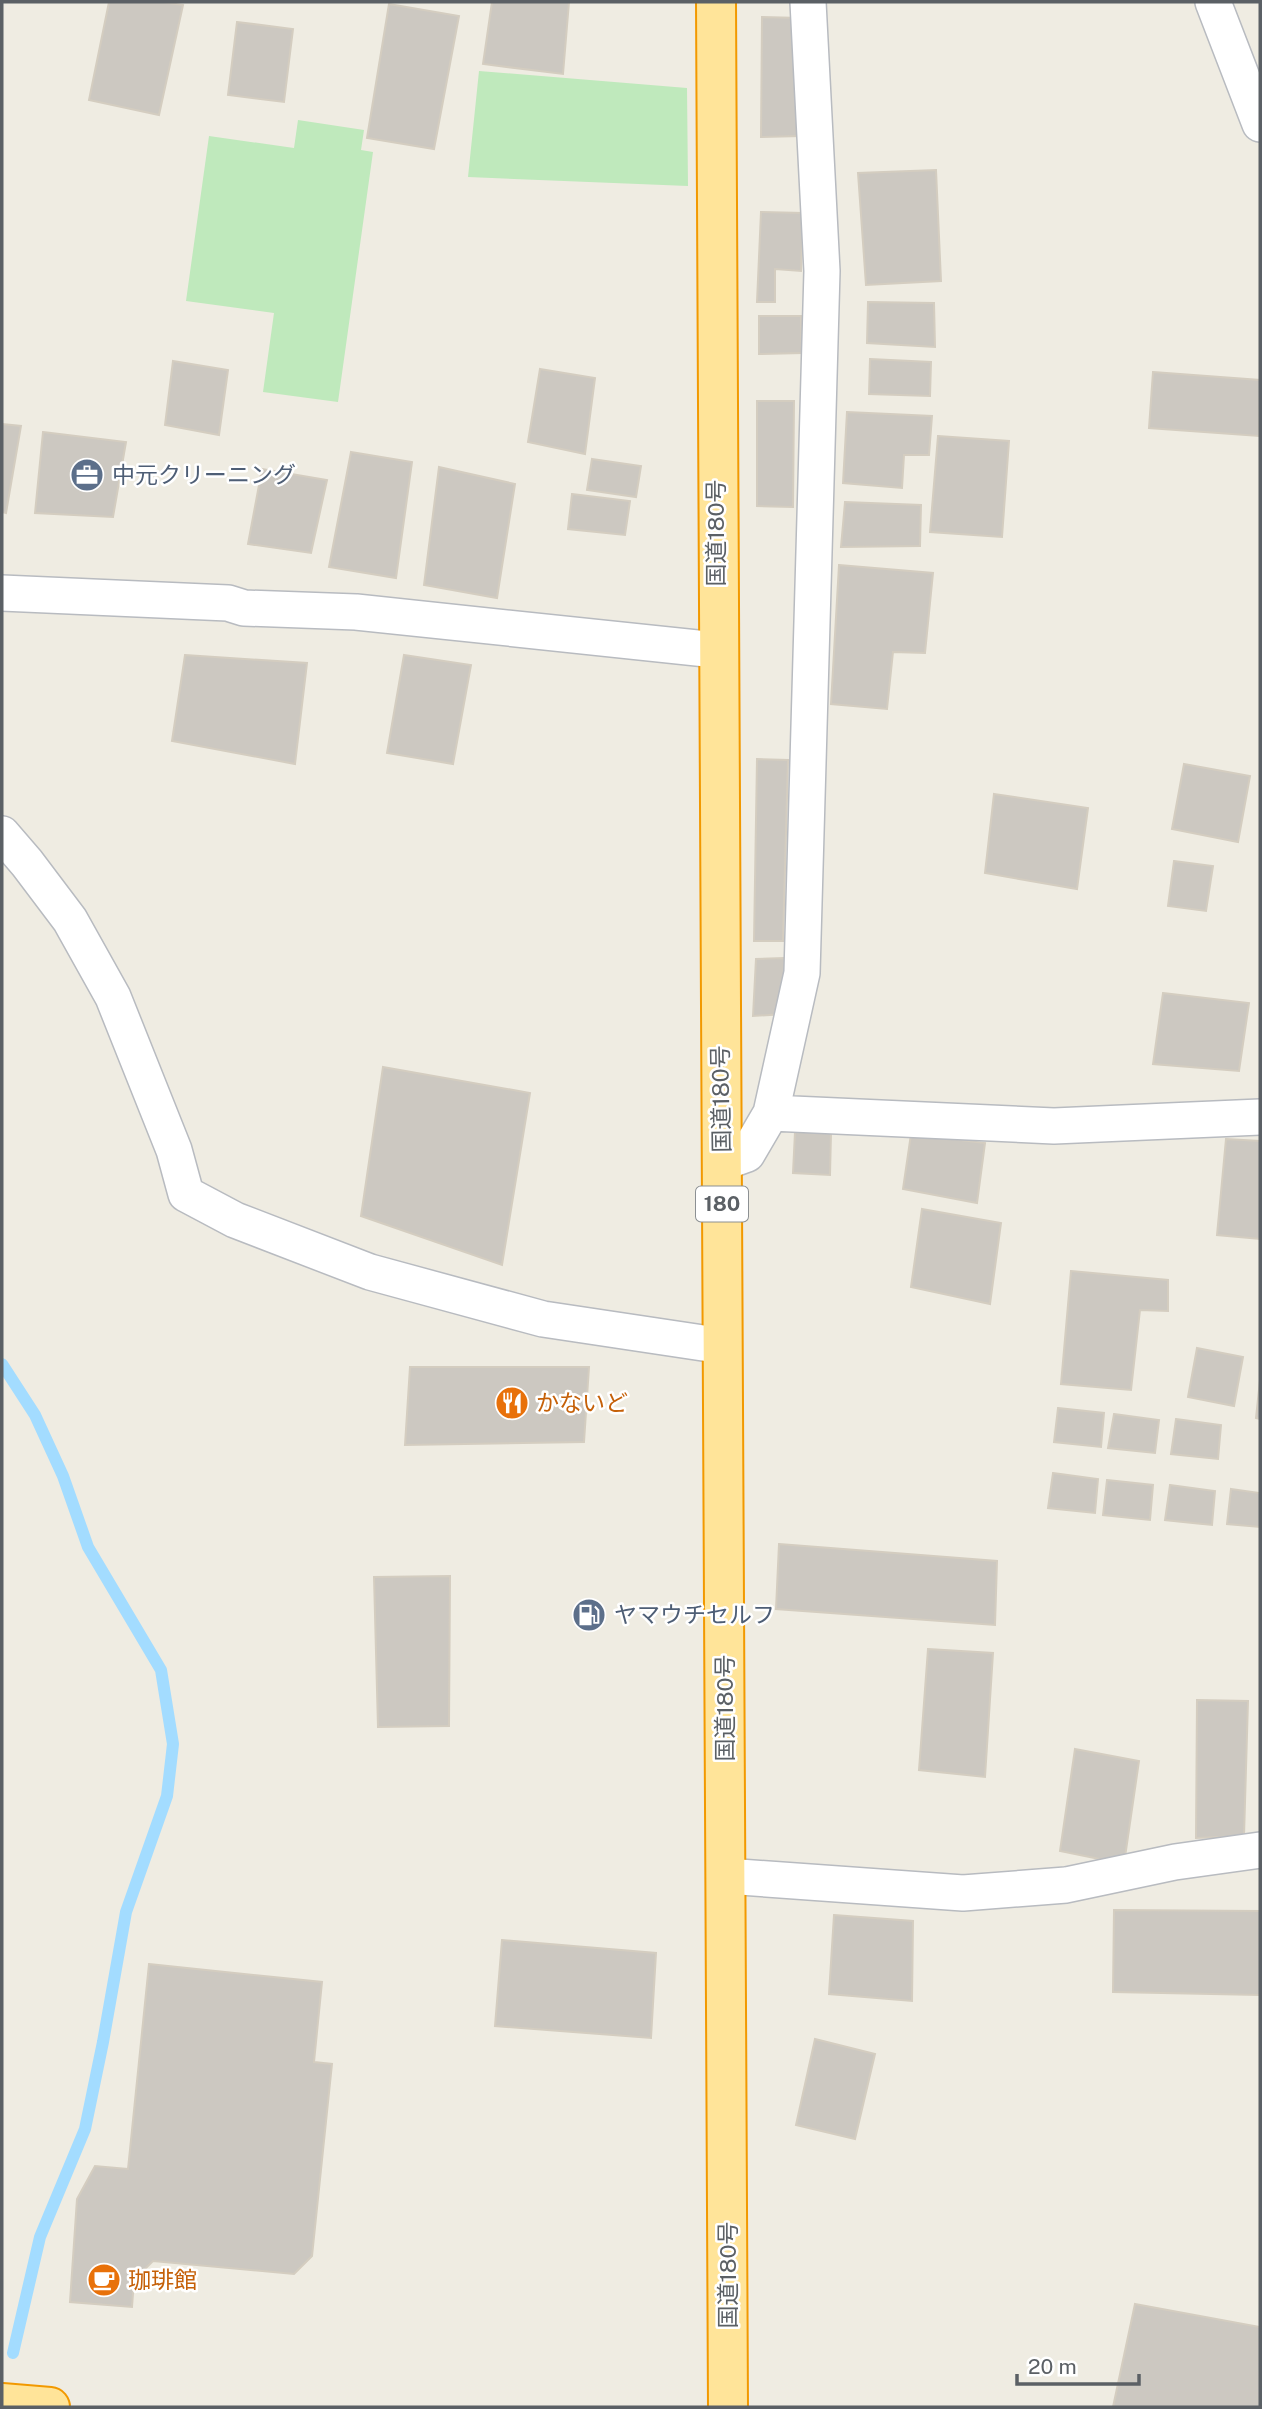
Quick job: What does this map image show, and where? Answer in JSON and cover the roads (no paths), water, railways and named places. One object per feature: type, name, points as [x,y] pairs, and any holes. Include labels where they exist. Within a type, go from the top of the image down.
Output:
[{"type":"highway","name":"国道180号","points":[[716,2],[716,650],[722,1163],[728,2407]]},
{"type":"highway","points":[[2,2403],[50,2407]]},
{"type":"street","points":[[722,1163],[747,1154],[771,1114],[802,973],[822,271],[808,2]]},
{"type":"street","points":[[1213,2],[1260,124]]},
{"type":"street","points":[[2,593],[229,603],[244,608],[356,612],[716,650]]},
{"type":"street","points":[[2,835],[70,920],[113,998],[174,1150],[186,1194],[235,1220],[370,1272],[543,1319],[723,1346]]},
{"type":"street","points":[[771,1114],[1054,1126],[1260,1117]]},
{"type":"street","points":[[726,1876],[963,1893],[1066,1885],[1175,1862],[1260,1850]]},
{"type":"waterway","points":[[2,1364],[35,1415],[63,1476],[88,1547],[161,1670],[173,1744],[167,1796],[126,1912],[85,2129],[40,2237],[13,2353]]},
{"type":"place","name":"中元クリーニング","points":[[87,475]]},
{"type":"place","name":"かないど","points":[[512,1403]]},
{"type":"place","name":"ヤマウチセルフ","points":[[589,1615]]},
{"type":"place","name":"珈琲館","points":[[104,2280]]}]
